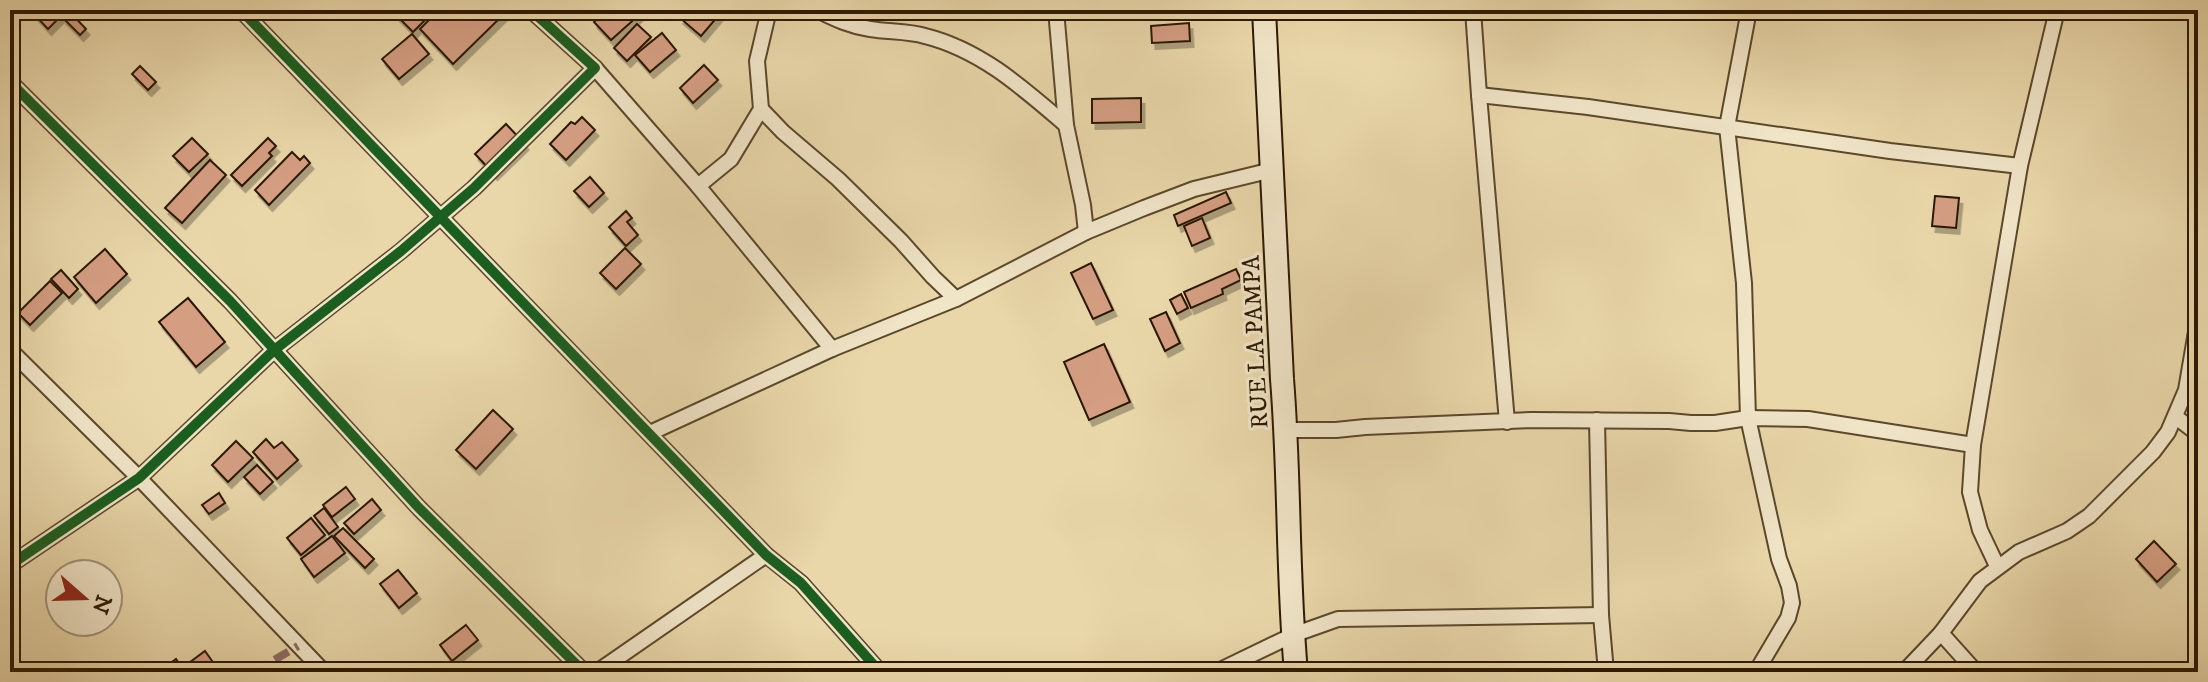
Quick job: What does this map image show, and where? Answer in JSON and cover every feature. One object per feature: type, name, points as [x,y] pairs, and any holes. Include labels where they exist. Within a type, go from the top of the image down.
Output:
[{"type":"street","points":[[241,10],[766,555],[801,583],[880,672]]},
{"type":"street","points":[[531,10],[595,68],[698,186],[832,349]]},
{"type":"street","points":[[698,186],[731,159],[761,109],[757,61],[769,10]]},
{"type":"street","points":[[817,10],[844,23],[923,35],[963,47],[1017,83],[1066,125]]},
{"type":"street","points":[[1056,10],[1066,125],[1086,232]]},
{"type":"street","name":"RUE LA PAMPA","points":[[1264,10],[1296,672]]},
{"type":"street","points":[[1473,10],[1507,422]]},
{"type":"street","points":[[1749,10],[1727,127],[1744,283],[1748,418],[1779,559],[1792,603],[1788,618],[1756,672]]},
{"type":"street","points":[[1997,566],[1980,530],[1970,492],[1973,445],[2020,166],[2057,10]]},
{"type":"street","points":[[10,565],[139,478],[273,351],[401,251],[474,188],[595,68]]},
{"type":"street","points":[[10,82],[230,301],[419,508],[584,672]]},
{"type":"street","points":[[1479,95],[1536,100],[1890,151],[2020,166]]},
{"type":"street","points":[[761,109],[838,179],[956,299]]},
{"type":"street","points":[[650,433],[832,349],[956,299],[1086,232],[1194,189],[1272,170]]},
{"type":"street","points":[[1904,672],[1941,633],[1980,581],[2019,552],[2067,531],[2089,516],[2153,452],[2176,417],[2186,390],[2198,320]]},
{"type":"street","points":[[10,350],[139,478],[324,672]]},
{"type":"street","points":[[2176,417],[2198,434]]},
{"type":"street","points":[[1286,430],[1322,431],[1531,420],[1715,423],[1748,418],[1808,419],[1973,445]]},
{"type":"street","points":[[1597,420],[1601,615],[1606,672]]},
{"type":"street","points":[[597,672],[766,555]]},
{"type":"street","points":[[1216,672],[1293,635],[1338,619],[1601,615]]},
{"type":"street","points":[[1941,633],[1976,672]]},
{"type":"building","points":[[67,10],[48,29],[32,12]]},
{"type":"building","points":[[398,10],[435,10],[413,32],[395,14]]},
{"type":"building","points":[[439,10],[498,10],[503,15],[453,64],[420,29]]},
{"type":"building","points":[[608,10],[634,10],[639,15],[611,40],[594,22]]},
{"type":"building","points":[[687,10],[712,10],[719,15],[701,36],[680,18]]},
{"type":"building","points":[[70,12],[86,29],[80,35],[63,18]]},
{"type":"building","points":[[1189,23],[1190,41],[1152,43],[1151,26]]},
{"type":"building","points":[[637,24],[651,37],[627,61],[614,48]]},
{"type":"building","points":[[662,33],[676,50],[650,72],[635,55]]},
{"type":"building","points":[[412,34],[429,54],[399,79],[382,59]]},
{"type":"building","points":[[704,65],[718,80],[693,103],[680,88]]},
{"type":"building","points":[[140,66],[156,82],[148,90],[132,74]]},
{"type":"building","points":[[1141,98],[1141,122],[1092,123],[1092,99]]},
{"type":"building","points":[[582,117],[595,130],[566,160],[550,144],[571,122],[575,124]]},
{"type":"building","points":[[506,124],[525,144],[494,174],[475,154]]},
{"type":"building","points":[[192,138],[208,154],[189,172],[173,156]]},
{"type":"building","points":[[268,138],[276,146],[269,153],[272,156],[242,186],[231,175]]},
{"type":"building","points":[[292,152],[300,160],[304,156],[310,163],[269,205],[255,190]]},
{"type":"building","points":[[210,160],[226,175],[182,223],[165,208]]},
{"type":"building","points":[[590,177],[604,193],[589,207],[574,191]]},
{"type":"building","points":[[1226,192],[1231,203],[1178,226],[1174,215]]},
{"type":"building","points":[[1935,196],[1959,198],[1956,228],[1932,226]]},
{"type":"building","points":[[626,211],[632,218],[627,222],[638,235],[626,246],[609,227]]},
{"type":"building","points":[[1202,218],[1210,238],[1192,246],[1184,226]]},
{"type":"building","points":[[625,248],[641,264],[616,289],[600,273]]},
{"type":"building","points":[[105,249],[127,274],[96,303],[74,277]]},
{"type":"building","points":[[1091,263],[1113,310],[1093,319],[1071,273]]},
{"type":"building","points":[[1236,269],[1241,280],[1222,289],[1223,294],[1191,308],[1184,292]]},
{"type":"building","points":[[61,270],[78,289],[69,298],[51,279]]},
{"type":"building","points":[[50,281],[62,293],[30,325],[18,313]]},
{"type":"building","points":[[1181,294],[1188,308],[1177,314],[1170,300]]},
{"type":"building","points":[[188,298],[225,342],[196,367],[159,322]]},
{"type":"building","points":[[1166,312],[1180,343],[1165,351],[1150,319]]},
{"type":"building","points":[[1104,344],[1130,402],[1089,420],[1064,362]]},
{"type":"building","points":[[493,410],[513,429],[476,469],[456,450]]},
{"type":"building","points":[[266,439],[274,448],[282,442],[298,460],[277,479],[253,452]]},
{"type":"building","points":[[236,441],[253,458],[228,482],[212,465]]},
{"type":"building","points":[[257,465],[273,482],[260,494],[244,477]]},
{"type":"building","points":[[346,487],[355,499],[332,517],[323,505]]},
{"type":"building","points":[[219,493],[225,503],[209,514],[202,505]]},
{"type":"building","points":[[372,499],[381,510],[354,534],[344,523]]},
{"type":"building","points":[[324,508],[338,527],[329,534],[314,516]]},
{"type":"building","points":[[311,518],[325,535],[301,555],[287,538]]},
{"type":"building","points":[[343,528],[374,559],[365,568],[334,536]]},
{"type":"building","points":[[332,536],[345,553],[314,577],[301,559]]},
{"type":"building","points":[[2154,541],[2176,564],[2157,582],[2136,559]]},
{"type":"building","points":[[398,570],[417,593],[399,608],[380,584]]},
{"type":"building","points":[[466,625],[478,640],[452,661],[440,645]]},
{"type":"building","points":[[205,651],[220,672],[159,672],[176,659],[182,668]]},
{"type":"marked path","points":[[254,672],[298,646]]},
{"type":"cycle path","points":[[241,10],[766,555],[801,583],[880,672]]},
{"type":"cycle path","points":[[10,565],[139,478],[273,351],[401,251],[474,188],[595,68],[531,10]]},
{"type":"cycle path","points":[[10,82],[230,301],[419,508],[584,672]]}]
